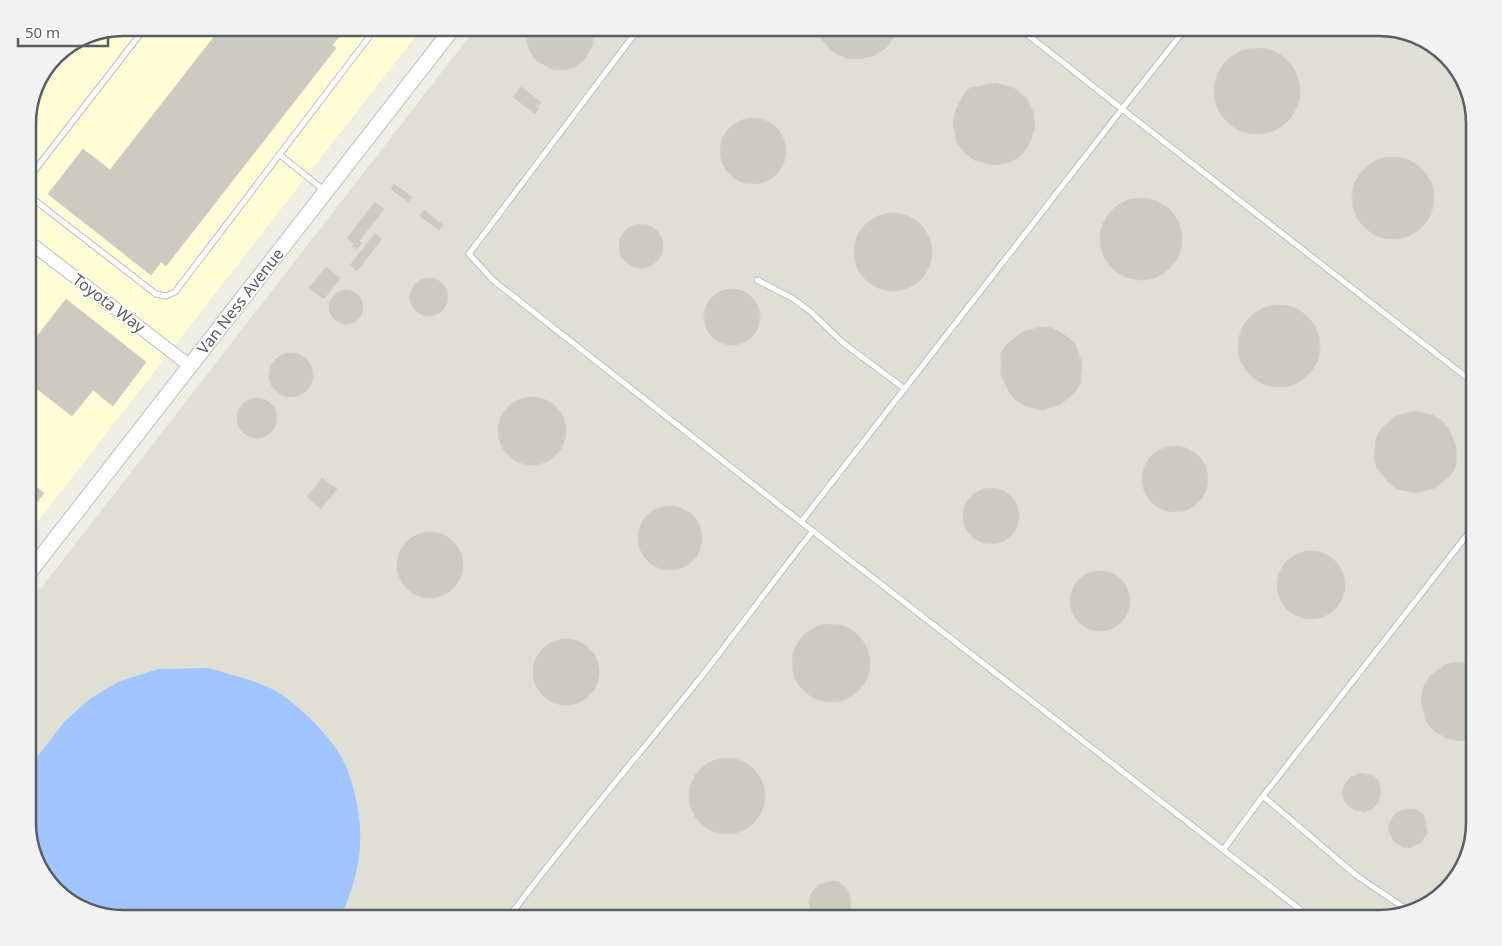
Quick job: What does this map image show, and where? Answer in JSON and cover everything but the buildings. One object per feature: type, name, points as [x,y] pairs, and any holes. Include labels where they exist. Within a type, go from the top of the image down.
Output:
[{"type":"main road","name":"Van Ness Avenue","points":[[36,564],[326,191],[444,36]]},
{"type":"street","name":"Toyota Way","points":[[36,247],[190,366]]},
{"type":"lane","points":[[36,169],[139,36]]},
{"type":"lane","points":[[36,201],[156,294],[166,296],[175,292],[369,36]]},
{"type":"lane","points":[[633,36],[469,254],[494,281],[1301,910]]},
{"type":"lane","points":[[1029,36],[1466,377]]},
{"type":"lane","points":[[801,522],[1180,36]]},
{"type":"lane","points":[[280,155],[326,191]]},
{"type":"lane","points":[[757,280],[792,298],[811,312],[842,342],[905,389]]},
{"type":"lane","points":[[514,910],[746,620],[813,531]]},
{"type":"lane","points":[[1222,850],[1466,536]]},
{"type":"lane","points":[[1263,796],[1357,876],[1403,906]]},
{"type":"shaded area","points":[[416,36],[36,524],[36,118],[39,101],[45,85],[54,70],[80,48],[112,37]]},
{"type":"shaded area","points":[[470,36],[1378,36],[1401,39],[1427,51],[1448,70],[1463,101],[1466,124],[1466,822],[1461,850],[1451,871],[1436,888],[1422,898],[1401,907],[1378,910],[112,909],[85,901],[66,888],[48,866],[39,845],[36,828],[36,595]]},
{"type":"water","points":[[207,668],[256,682],[282,695],[324,733],[345,764],[353,786],[358,809],[360,845],[358,865],[343,910],[112,909],[85,901],[58,880],[48,866],[39,845],[36,828],[36,759],[65,721],[91,698],[118,682],[158,669]]}]
